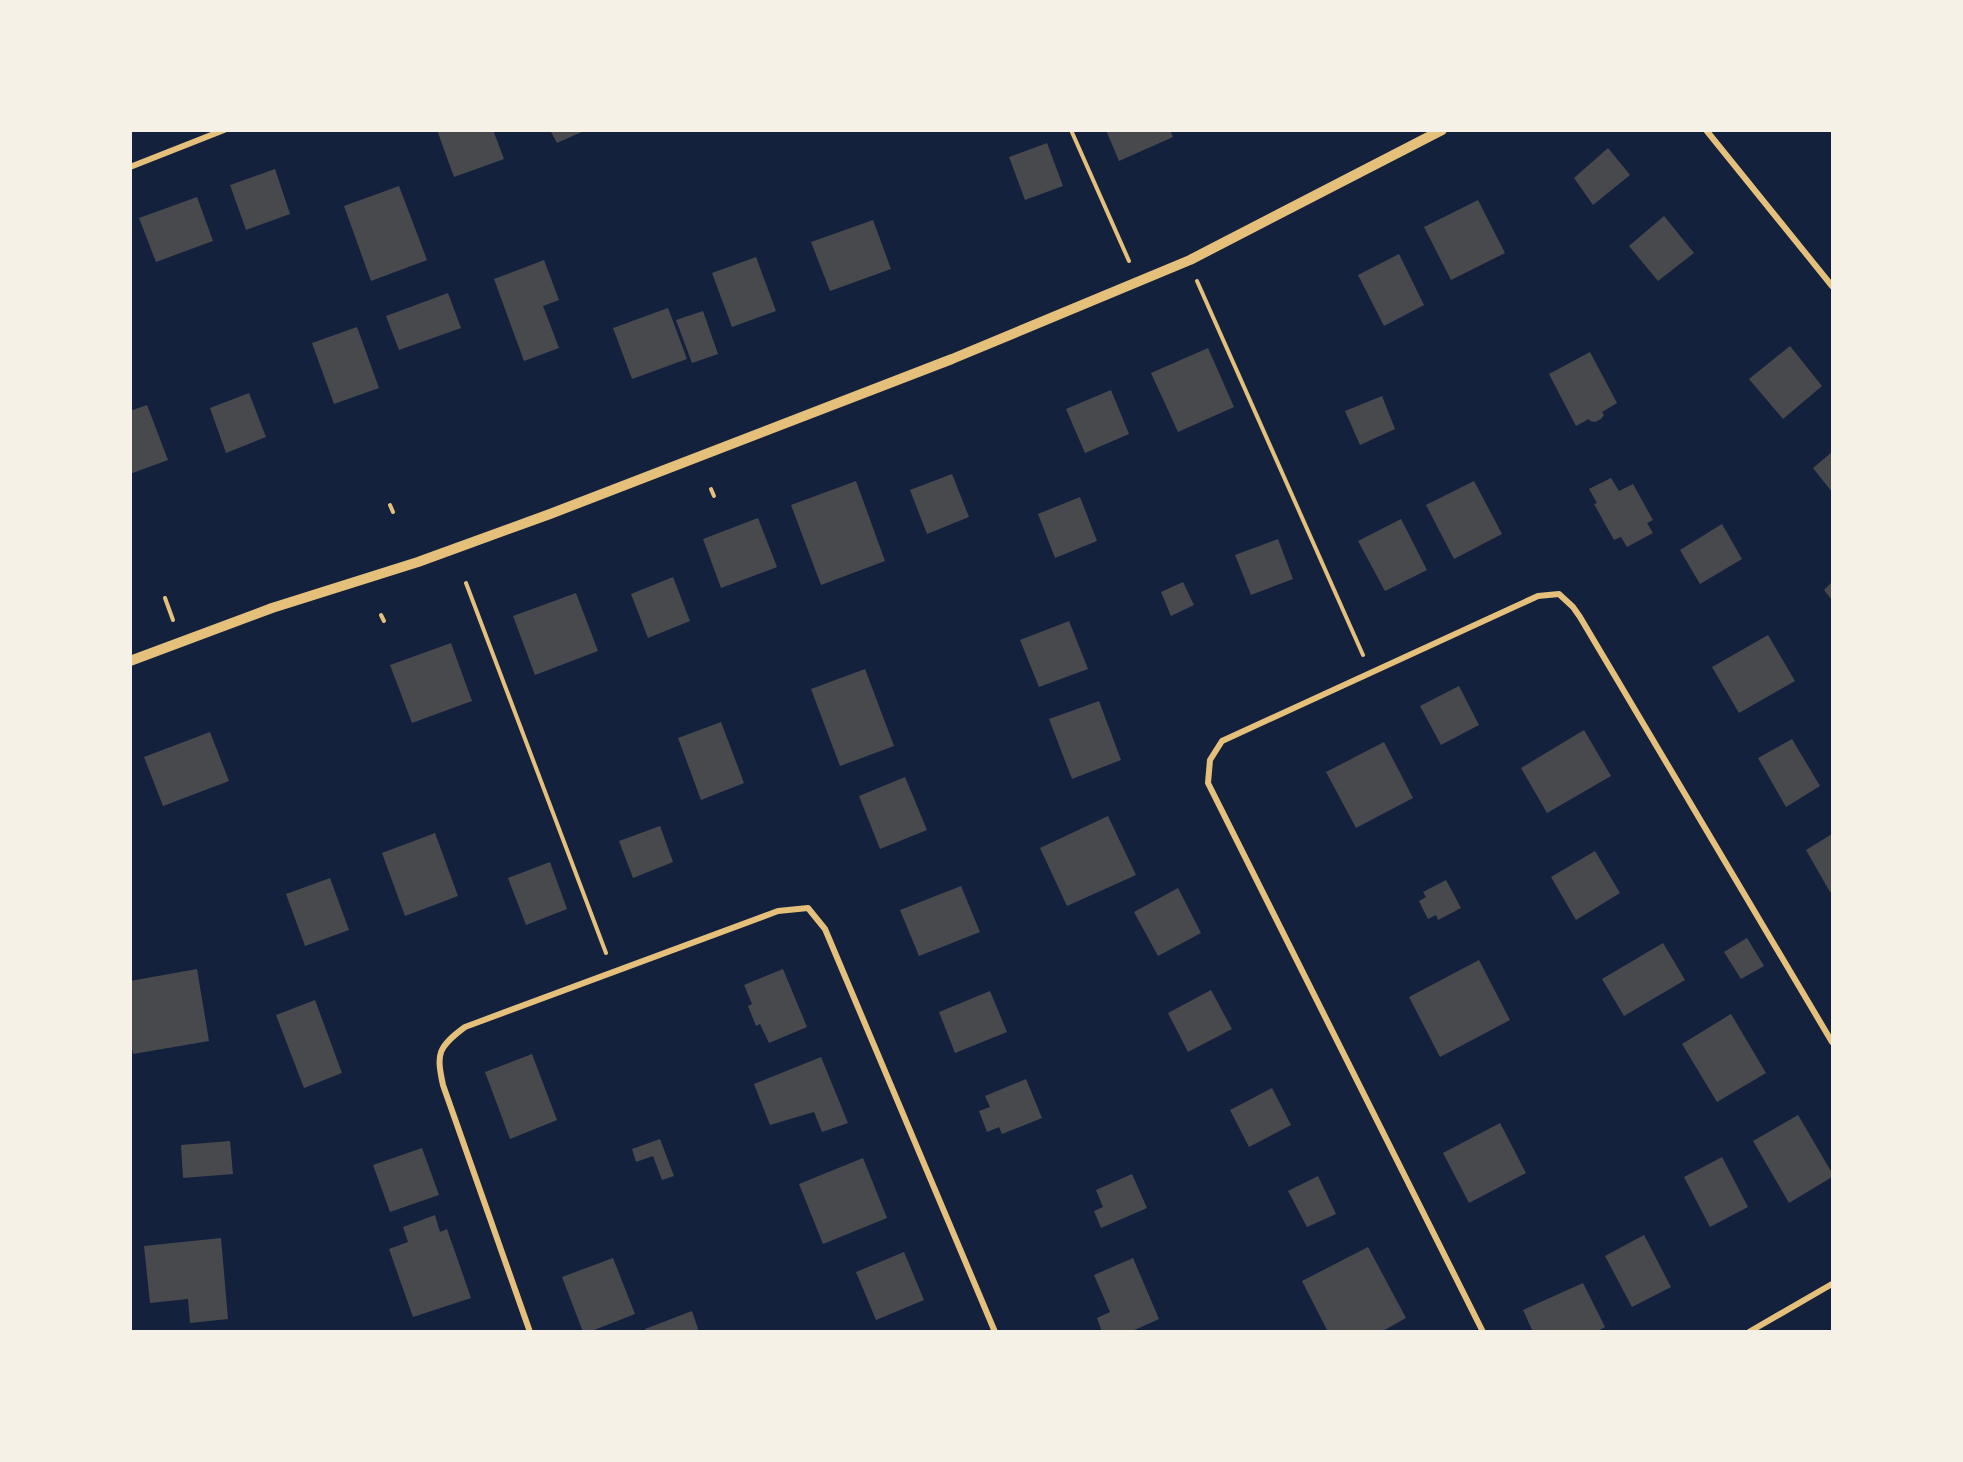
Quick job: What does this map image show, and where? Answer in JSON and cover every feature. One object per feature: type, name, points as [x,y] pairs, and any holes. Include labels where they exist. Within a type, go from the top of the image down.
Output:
[{"type":"street","points":[[130,167],[225,130]]},
{"type":"street","points":[[130,661],[233,623],[418,562],[550,514],[874,390],[1190,260],[1442,130]]},
{"type":"street","points":[[1706,130],[1833,286]]},
{"type":"street","points":[[1484,1332],[1208,783],[1210,760],[1222,741],[1538,596],[1559,594],[1574,607],[1833,1042]]},
{"type":"street","points":[[530,1332],[443,1085],[438,1061],[446,1040],[465,1027],[778,910],[808,908],[825,929],[995,1332]]},
{"type":"street","points":[[1749,1332],[1833,1284]]},
{"type":"path","points":[[1071,130],[1139,282]]},
{"type":"path","points":[[1190,260],[1214,320],[1372,673]]},
{"type":"path","points":[[711,489],[714,496]]},
{"type":"path","points":[[390,506],[393,512]]},
{"type":"path","points":[[466,583],[613,971]]},
{"type":"path","points":[[381,615],[384,621]]},
{"type":"building","points":[[437,130],[493,130],[504,159],[454,177]]},
{"type":"building","points":[[550,130],[586,130],[557,143]]},
{"type":"building","points":[[1106,130],[1170,130],[1173,137],[1119,161]]},
{"type":"building","points":[[1047,143],[1063,186],[1025,200],[1009,157]]},
{"type":"building","points":[[1608,148],[1630,175],[1593,205],[1574,178]]},
{"type":"building","points":[[275,169],[290,214],[246,230],[230,185]]},
{"type":"building","points":[[399,186],[427,260],[371,281],[344,206]]},
{"type":"building","points":[[197,197],[213,241],[156,262],[139,218]]},
{"type":"building","points":[[1478,200],[1505,253],[1451,280],[1424,227]]},
{"type":"building","points":[[1664,216],[1694,253],[1658,281],[1629,246]]},
{"type":"building","points":[[873,220],[891,269],[830,291],[811,242]]},
{"type":"building","points":[[1399,254],[1424,305],[1384,326],[1358,275]]},
{"type":"building","points":[[756,257],[776,311],[732,327],[712,273]]},
{"type":"building","points":[[544,260],[559,300],[543,306],[559,348],[524,361],[494,279]]},
{"type":"building","points":[[448,293],[461,328],[399,350],[386,316]]},
{"type":"building","points":[[668,308],[687,359],[632,379],[613,328]]},
{"type":"building","points":[[703,311],[718,354],[692,363],[676,320]]},
{"type":"building","points":[[357,327],[379,388],[334,404],[312,343]]},
{"type":"building","points":[[1790,346],[1822,386],[1783,419],[1749,379]]},
{"type":"building","points":[[1208,348],[1234,407],[1178,432],[1151,373]]},
{"type":"building","points":[[1590,352],[1617,403],[1602,412],[1604,415],[1601,419],[1595,422],[1589,419],[1576,426],[1549,374]]},
{"type":"building","points":[[1111,390],[1129,434],[1085,453],[1066,409]]},
{"type":"building","points":[[249,393],[266,437],[226,453],[210,408]]},
{"type":"building","points":[[1382,396],[1395,429],[1360,445],[1345,411]]},
{"type":"building","points":[[147,405],[168,460],[130,474],[130,411]]},
{"type":"building","points":[[1832,452],[1832,492],[1813,468]]},
{"type":"building","points":[[952,474],[969,517],[927,534],[910,490]]},
{"type":"building","points":[[1611,478],[1619,491],[1633,484],[1653,520],[1647,523],[1653,533],[1627,547],[1621,537],[1614,540],[1594,504],[1597,503],[1589,489]]},
{"type":"building","points":[[856,481],[885,561],[821,585],[791,505]]},
{"type":"building","points":[[1474,481],[1502,534],[1454,559],[1426,505]]},
{"type":"building","points":[[1080,497],[1097,541],[1055,558],[1038,514]]},
{"type":"building","points":[[758,518],[777,567],[721,588],[703,539]]},
{"type":"building","points":[[1401,519],[1427,570],[1385,591],[1358,541]]},
{"type":"building","points":[[1722,524],[1742,559],[1700,584],[1680,550]]},
{"type":"building","points":[[1278,539],[1293,579],[1251,595],[1235,555]]},
{"type":"building","points":[[673,577],[690,621],[648,638],[631,594]]},
{"type":"building","points":[[1183,582],[1194,605],[1171,616],[1161,592]]},
{"type":"building","points":[[1832,582],[1832,600],[1824,590]]},
{"type":"building","points":[[576,593],[598,651],[535,675],[513,616]]},
{"type":"building","points":[[1069,621],[1088,669],[1039,687],[1020,640]]},
{"type":"building","points":[[1768,635],[1795,681],[1739,713],[1712,667]]},
{"type":"building","points":[[451,643],[472,701],[412,723],[390,665]]},
{"type":"building","points":[[865,669],[894,746],[840,766],[811,689]]},
{"type":"building","points":[[1459,686],[1479,725],[1441,745],[1420,706]]},
{"type":"building","points":[[1099,701],[1121,760],[1072,779],[1049,719]]},
{"type":"building","points":[[721,722],[744,783],[701,800],[678,738]]},
{"type":"building","points":[[1584,730],[1611,776],[1547,813],[1521,768]]},
{"type":"building","points":[[210,732],[229,781],[163,806],[144,757]]},
{"type":"building","points":[[1792,739],[1820,786],[1786,807],[1758,758]]},
{"type":"building","points":[[1384,742],[1413,798],[1356,828],[1326,772]]},
{"type":"building","points":[[905,777],[927,830],[880,849],[859,796]]},
{"type":"building","points":[[1108,816],[1136,875],[1067,906],[1040,848]]},
{"type":"building","points":[[660,826],[673,862],[633,878],[619,841]]},
{"type":"building","points":[[435,833],[458,896],[405,916],[382,853]]},
{"type":"building","points":[[1832,834],[1832,891],[1830,892],[1806,850]]},
{"type":"building","points":[[1595,851],[1620,893],[1576,920],[1551,877]]},
{"type":"building","points":[[550,862],[567,909],[526,925],[508,878]]},
{"type":"building","points":[[330,878],[349,930],[305,946],[286,894]]},
{"type":"building","points":[[1446,880],[1461,908],[1438,920],[1436,915],[1428,919],[1419,901],[1426,897],[1423,892]]},
{"type":"building","points":[[961,886],[980,932],[919,956],[900,910]]},
{"type":"building","points":[[1178,888],[1201,933],[1158,956],[1134,912]]},
{"type":"building","points":[[1747,938],[1764,966],[1741,979],[1724,952]]},
{"type":"building","points":[[1663,943],[1685,980],[1624,1016],[1602,979]]},
{"type":"building","points":[[1479,960],[1510,1020],[1440,1057],[1409,997]]},
{"type":"building","points":[[197,969],[209,1041],[133,1054],[130,1037],[130,981]]},
{"type":"building","points":[[783,969],[807,1027],[769,1043],[760,1024],[756,1026],[748,1006],[752,1004],[744,985]]},
{"type":"building","points":[[1211,990],[1232,1029],[1188,1052],[1168,1013]]},
{"type":"building","points":[[990,991],[1007,1032],[955,1053],[939,1012]]},
{"type":"building","points":[[315,1000],[342,1073],[304,1088],[276,1015]]},
{"type":"building","points":[[1731,1014],[1766,1073],[1717,1102],[1682,1044]]},
{"type":"building","points":[[532,1054],[557,1120],[510,1139],[485,1072]]},
{"type":"building","points":[[821,1057],[848,1123],[822,1132],[814,1112],[770,1125],[754,1084]]},
{"type":"building","points":[[1026,1079],[1042,1118],[1002,1134],[999,1127],[987,1132],[979,1111],[990,1107],[985,1096]]},
{"type":"building","points":[[1272,1088],[1291,1125],[1249,1147],[1230,1110]]},
{"type":"building","points":[[1798,1115],[1832,1173],[1832,1177],[1789,1203],[1753,1141]]},
{"type":"building","points":[[1500,1123],[1526,1173],[1469,1203],[1443,1153]]},
{"type":"building","points":[[660,1139],[674,1176],[662,1180],[653,1156],[636,1162],[632,1149]]},
{"type":"building","points":[[230,1141],[233,1174],[183,1178],[181,1145]]},
{"type":"building","points":[[422,1148],[439,1195],[390,1212],[373,1165]]},
{"type":"building","points":[[1722,1157],[1748,1207],[1710,1227],[1684,1177]]},
{"type":"building","points":[[863,1158],[887,1218],[823,1244],[799,1184]]},
{"type":"building","points":[[1132,1174],[1147,1208],[1101,1228],[1094,1211],[1103,1207],[1096,1190]]},
{"type":"building","points":[[1318,1176],[1336,1214],[1307,1227],[1288,1191]]},
{"type":"building","points":[[435,1215],[440,1232],[447,1229],[471,1298],[413,1317],[389,1249],[408,1242],[403,1227]]},
{"type":"building","points":[[1644,1235],[1671,1287],[1632,1307],[1605,1256]]},
{"type":"building","points":[[221,1238],[228,1319],[190,1323],[188,1299],[150,1303],[144,1246]]},
{"type":"building","points":[[1368,1247],[1406,1318],[1381,1332],[1328,1332],[1302,1281]]},
{"type":"building","points":[[904,1252],[924,1300],[876,1320],[856,1272]]},
{"type":"building","points":[[613,1258],[635,1314],[589,1332],[583,1332],[562,1277]]},
{"type":"building","points":[[1133,1258],[1159,1319],[1130,1332],[1102,1332],[1097,1318],[1110,1312],[1094,1275]]},
{"type":"building","points":[[1583,1283],[1605,1327],[1596,1332],[1533,1332],[1523,1310]]},
{"type":"building","points":[[692,1311],[699,1332],[646,1332],[645,1329]]}]
